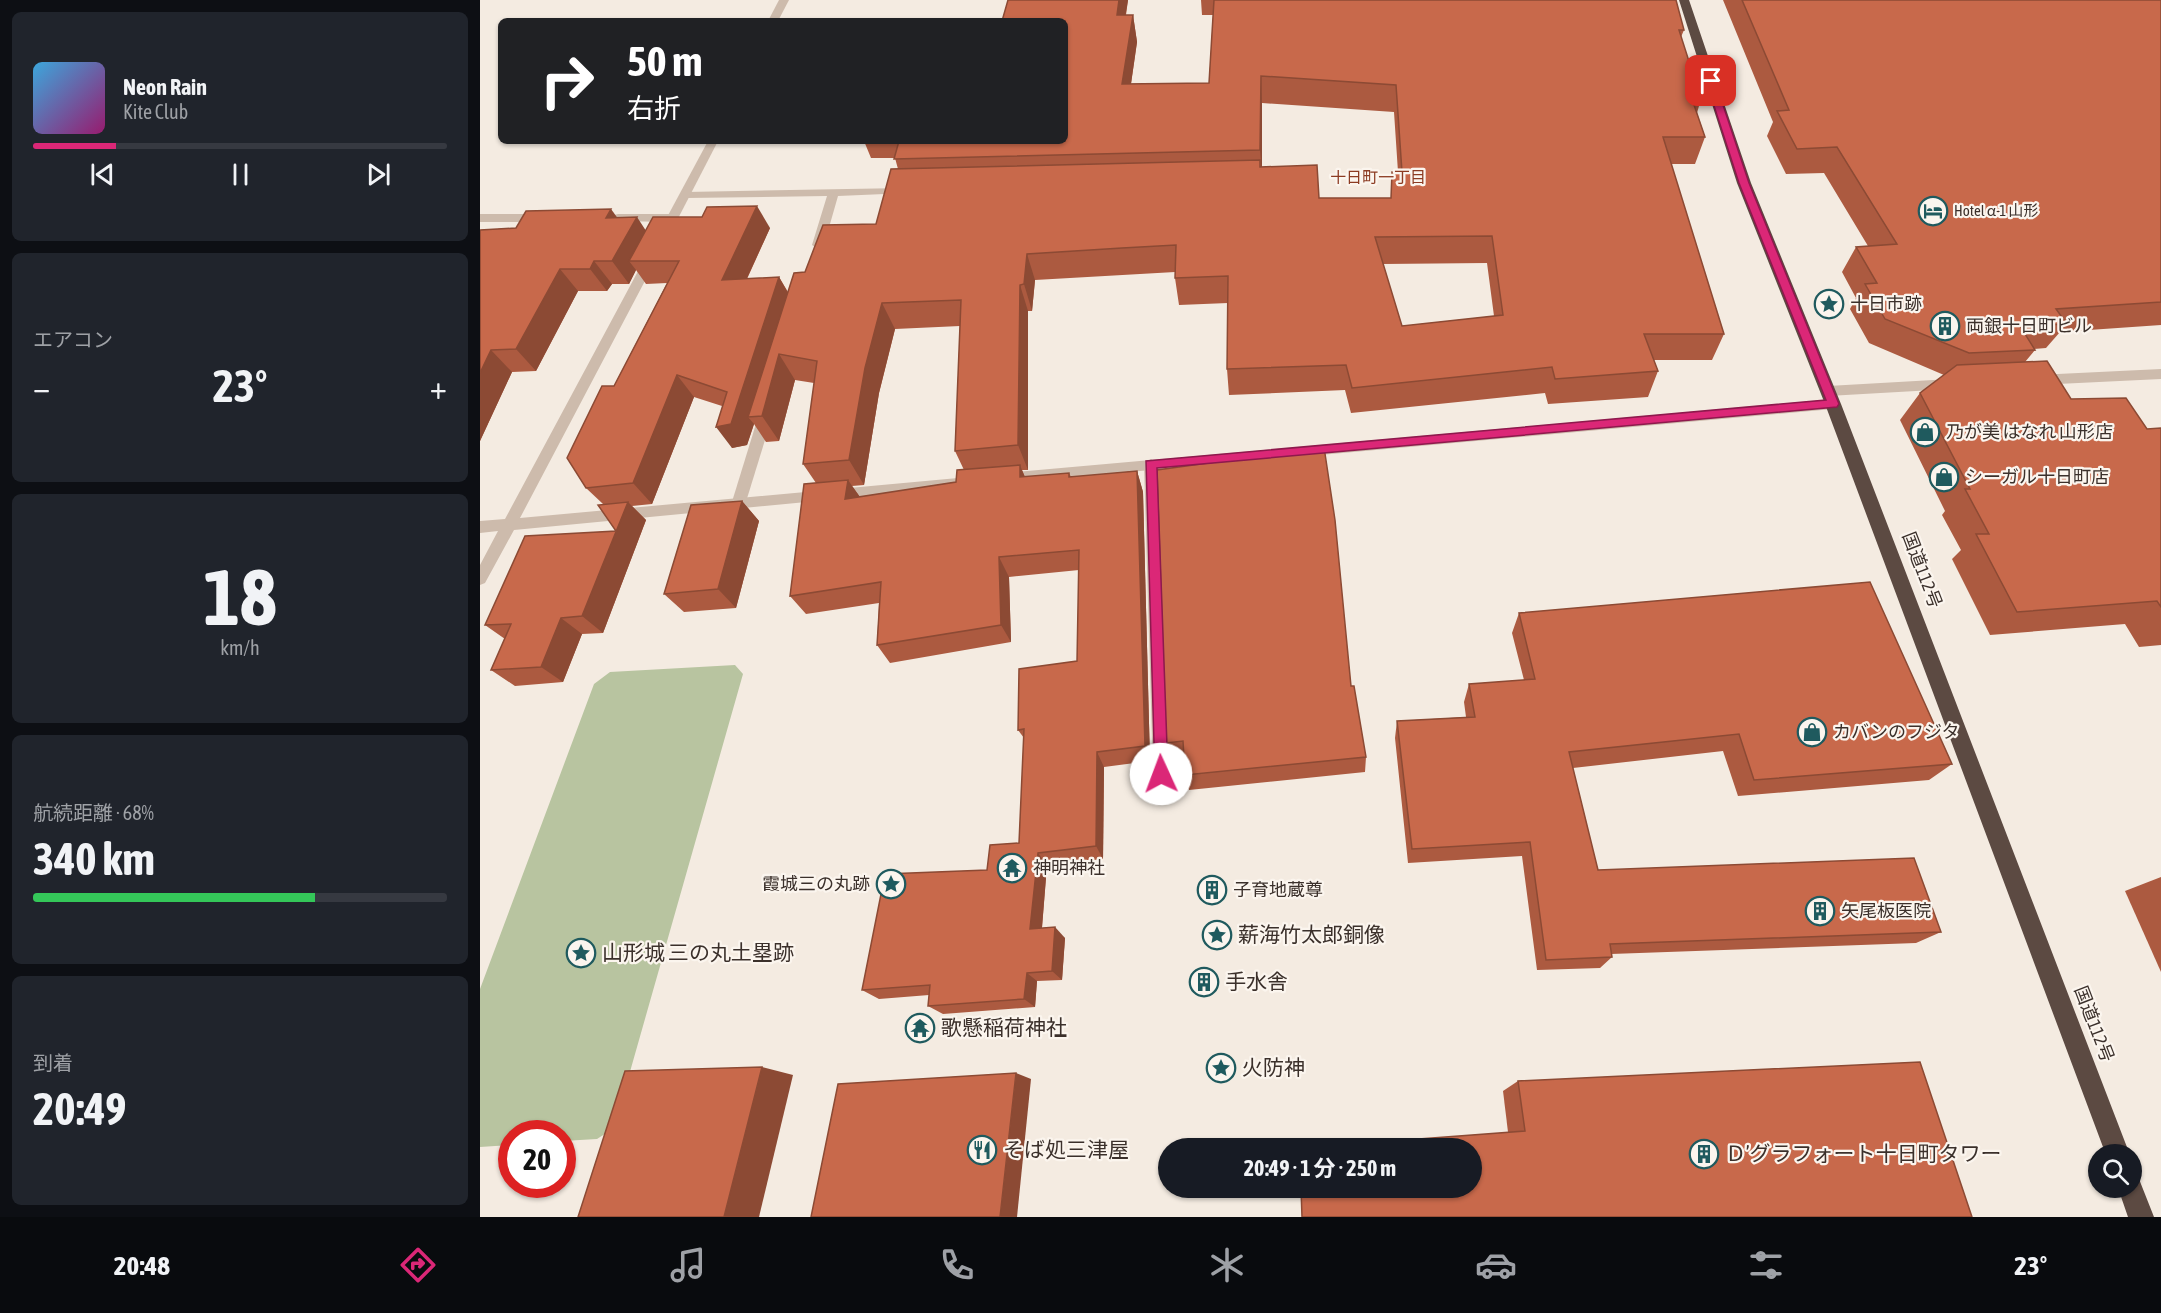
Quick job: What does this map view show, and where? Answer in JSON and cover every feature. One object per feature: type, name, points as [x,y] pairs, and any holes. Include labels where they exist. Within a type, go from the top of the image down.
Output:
[{"type":"highway","name":"国道112号","points":[[1684,0],[1744,183],[1830,397],[2114,1144]]},
{"type":"highway","points":[[2134,1198],[2141,1217]]},
{"type":"street","points":[[775,18],[784,0]]},
{"type":"street","points":[[480,579],[712,144]]},
{"type":"street","points":[[686,195],[916,191]]},
{"type":"street","points":[[813,260],[833,193]]},
{"type":"street","points":[[480,219],[559,218]]},
{"type":"street","points":[[604,218],[672,218]]},
{"type":"street","points":[[2018,381],[2161,374]]},
{"type":"street","points":[[480,527],[738,505],[1971,383]]},
{"type":"street","points":[[738,505],[769,405]]},
{"type":"street","points":[[1151,464],[1161,774]]},
{"type":"green space","points":[[735,665],[743,674],[614,1128],[597,1139],[576,1140],[576,1120],[498,1120],[498,1146],[480,1147],[480,989],[594,684],[610,672]]},
{"type":"building","points":[[1008,0],[1119,0],[1117,15],[1133,15],[1122,84],[1209,83],[1214,0],[1676,0],[1684,30],[1679,30],[1701,99],[1692,99],[1705,137],[1663,137],[1724,334],[1644,334],[1658,371],[1555,379],[1552,367],[1352,388],[1346,365],[1227,369],[1228,276],[1175,278],[1176,245],[1027,254],[1024,284],[1020,285],[1018,445],[955,451],[961,300],[882,303],[865,368],[849,460],[803,464],[817,361],[779,354],[762,416],[748,417],[794,273],[805,272],[823,225],[876,224],[891,169],[1260,160],[1260,167],[1317,165],[1319,198],[1391,198],[1392,172],[1402,172],[1396,85],[1261,76],[1260,150],[894,159],[898,144],[1068,144],[1068,18],[1003,18]],"holes":[[[1492,236],[1503,315],[1402,326],[1375,237]]]},
{"type":"building","points":[[1742,0],[2161,0],[2161,302],[2056,309],[2067,324],[2020,326],[2035,350],[1969,353],[1885,319],[1865,284],[1877,283],[1856,247],[1897,244],[1837,147],[1797,149],[1777,111],[1789,110]]},
{"type":"building","points":[[757,206],[722,280],[779,277],[731,424],[716,427],[727,392],[677,375],[633,483],[586,488],[567,458],[602,386],[614,386],[679,261],[629,261],[653,217],[702,217],[707,207]]},
{"type":"building","points":[[611,209],[606,218],[637,217],[612,261],[594,261],[590,269],[560,269],[516,349],[491,350],[480,373],[480,230],[516,228],[526,211]]},
{"type":"building","points":[[2047,361],[2071,399],[2126,398],[2147,429],[2161,428],[2161,607],[2157,601],[2017,612],[1976,534],[1989,534],[1965,489],[1970,489],[1920,393],[1957,365]]},
{"type":"building","points":[[1324,447],[1335,520],[1351,686],[1354,686],[1366,757],[1185,775],[1183,741],[1166,743],[1157,470],[1268,455],[1267,452]]},
{"type":"building","points":[[1020,465],[1020,477],[1069,473],[1069,477],[1137,471],[1145,746],[1097,752],[1096,846],[1038,853],[1030,929],[1055,927],[1052,971],[1027,973],[1024,999],[928,1006],[930,985],[862,990],[885,874],[987,870],[990,845],[1019,843],[1024,729],[1018,730],[1019,669],[1077,661],[1079,550],[999,557],[1001,625],[877,645],[881,582],[790,596],[804,484],[848,480],[845,499],[956,482],[957,470]]},
{"type":"building","points":[[742,501],[718,589],[664,594],[691,505]]},
{"type":"building","points":[[628,502],[582,616],[561,618],[541,667],[491,670],[511,624],[485,625],[525,536],[616,531],[598,505]]},
{"type":"building","points":[[1870,582],[1952,764],[1754,780],[1739,734],[1569,752],[1598,870],[1914,858],[1941,932],[1610,944],[1612,957],[1546,960],[1530,842],[1412,849],[1397,721],[1475,717],[1469,684],[1535,679],[1519,613]]},
{"type":"building","name":"Ｄ’グラフォート十日町タワー","points":[[1920,1062],[1972,1217],[1302,1217],[1301,1198],[1482,1198],[1482,1138],[1432,1138],[1525,1131],[1518,1081]]},
{"type":"building","points":[[762,1067],[724,1217],[578,1217],[625,1071]]},
{"type":"building","points":[[1016,1073],[1000,1217],[811,1217],[838,1084]]},
{"type":"place","name":"Hotel α-1 山形","points":[[1933,211]]},
{"type":"place","name":"十日市跡","points":[[1829,304]]},
{"type":"place","name":"両銀十日町ビル","points":[[1945,326]]},
{"type":"place","name":"乃が美 はなれ 山形店","points":[[1925,432]]},
{"type":"place","name":"シーガル十日町店","points":[[1944,477]]},
{"type":"place","name":"カバンのフジタ","points":[[1812,732]]},
{"type":"place","name":"神明神社","points":[[1012,868]]},
{"type":"place","name":"霞城三の丸跡","points":[[891,884]]},
{"type":"place","name":"子育地蔵尊","points":[[1212,890]]},
{"type":"place","name":"矢尾板医院","points":[[1820,911]]},
{"type":"place","name":"薪海竹太郎銅像","points":[[1217,935]]},
{"type":"place","name":"山形城 三の丸土塁跡","points":[[581,953]]},
{"type":"place","name":"手水舎","points":[[1204,982]]},
{"type":"place","name":"歌懸稲荷神社","points":[[920,1028]]},
{"type":"place","name":"火防神","points":[[1221,1068]]},
{"type":"place","name":"そば処三津屋","points":[[982,1150]]},
{"type":"place","name":"Ｄ’グラフォート十日町タワー","points":[[1704,1154]]},
{"type":"district","name":"十日町一丁目","points":[[1378,177]]},
{"type":"route","points":[[1161,774],[1151,464],[1833,404],[1744,183],[1711,81]]}]
